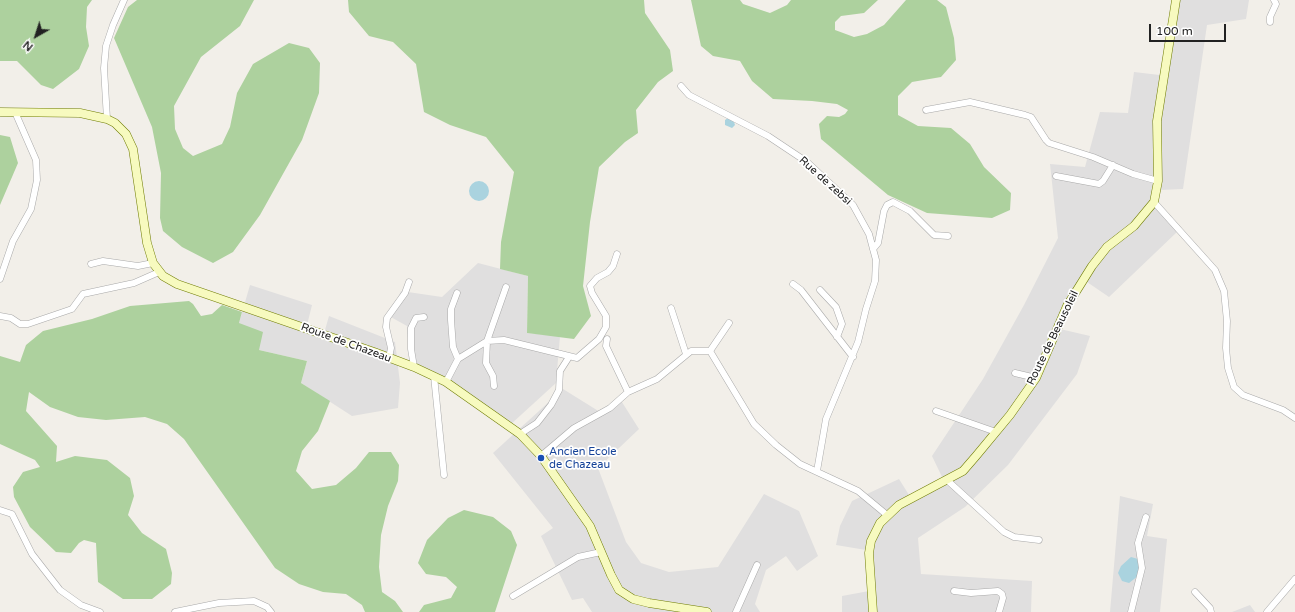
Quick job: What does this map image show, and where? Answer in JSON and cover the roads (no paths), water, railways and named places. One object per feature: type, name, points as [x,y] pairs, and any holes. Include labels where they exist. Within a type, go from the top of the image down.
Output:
[{"type":"main road","name":"Route de Beausoleil","points":[[873,612],[869,553],[880,523],[899,505],[947,480],[968,465],[996,432],[1036,378],[1067,306],[1083,279],[1107,247],[1134,226],[1154,202],[1158,181],[1157,121],[1176,0]]},
{"type":"main road","name":"Route de Chazeau","points":[[0,112],[74,113],[107,119],[126,134],[133,149],[143,222],[153,263],[159,272],[178,284],[414,367],[446,382],[520,434],[541,456],[590,526],[616,585],[628,596],[661,606],[708,612]]},
{"type":"street","points":[[107,119],[104,68],[106,46],[124,0]]},
{"type":"street","points":[[1270,22],[1270,17],[1276,4],[1274,0]]},
{"type":"street","name":"Rue de zebsi","points":[[681,86],[689,94],[768,136],[807,162],[853,205],[869,234],[876,260],[875,281],[853,357],[826,419],[817,471]]},
{"type":"street","points":[[926,110],[970,102],[1025,114],[1031,117],[1046,140],[1049,142],[1113,165],[1133,174],[1158,181]]},
{"type":"street","points":[[0,279],[13,241],[31,209],[37,180],[36,160],[15,112]]},
{"type":"street","points":[[1056,176],[1099,184],[1103,181],[1113,165]]},
{"type":"street","points":[[873,249],[878,243],[884,211],[887,206],[893,202],[910,211],[934,235],[948,236]]},
{"type":"street","points":[[1154,202],[1215,270],[1224,291],[1227,321],[1226,355],[1228,368],[1234,386],[1243,395],[1283,410],[1295,418]]},
{"type":"street","points":[[446,382],[458,359],[487,341],[504,340],[577,358],[599,339],[606,327],[606,316],[592,293],[590,286],[597,278],[608,272],[613,266],[617,254]]},
{"type":"street","points":[[91,264],[103,261],[138,266],[153,263]]},
{"type":"street","points":[[0,316],[6,316],[20,324],[28,324],[72,309],[83,294],[134,284],[159,272]]},
{"type":"street","points":[[389,358],[391,348],[386,327],[387,318],[405,293],[409,282]]},
{"type":"street","points":[[793,284],[801,290],[853,357]]},
{"type":"street","points":[[494,386],[493,376],[486,363],[487,341],[506,287]]},
{"type":"street","points":[[820,290],[836,307],[842,324],[837,337]]},
{"type":"street","points":[[457,293],[451,309],[451,320],[453,347],[458,359]]},
{"type":"street","points":[[671,308],[686,354]]},
{"type":"street","points":[[414,367],[411,349],[411,328],[416,318],[424,317]]},
{"type":"street","points":[[710,351],[729,323]]},
{"type":"street","points":[[607,339],[606,346],[628,392]]},
{"type":"street","points":[[541,456],[574,428],[610,408],[628,392],[657,379],[691,350],[710,351]]},
{"type":"street","points":[[710,351],[754,424],[776,445],[800,464],[858,491],[887,515]]},
{"type":"street","points":[[520,434],[536,423],[551,406],[560,390],[560,371],[569,357]]},
{"type":"street","points":[[1015,373],[1036,378]]},
{"type":"street","points":[[434,376],[444,475]]},
{"type":"street","points":[[936,411],[996,432]]},
{"type":"street","points":[[947,480],[1004,532],[1014,537],[1039,540]]},
{"type":"street","points":[[0,510],[12,514],[32,554],[60,590],[81,605],[100,612]]},
{"type":"street","points":[[1131,612],[1142,568],[1138,543],[1146,517]]},
{"type":"street","points":[[513,596],[578,557],[601,552]]},
{"type":"street","points":[[736,612],[757,565]]},
{"type":"street","points":[[1267,612],[1295,579]]},
{"type":"street","points":[[954,591],[971,594],[998,591],[1002,594],[1003,598],[999,612]]},
{"type":"street","points":[[1195,592],[1212,612]]},
{"type":"street","points":[[175,612],[219,603],[254,601],[267,607],[271,612]]},
{"type":"water","points":[[728,118],[734,122],[735,125],[732,128],[725,125],[725,120]]},
{"type":"water","points":[[475,181],[483,181],[489,187],[489,195],[483,201],[475,201],[469,195],[469,187]]},
{"type":"water","points":[[1131,557],[1138,559],[1141,566],[1138,576],[1129,583],[1122,581],[1118,573],[1121,566]]},
{"type":"place","name":"Ancien Ecole de Chazeau","points":[[541,458]]}]
